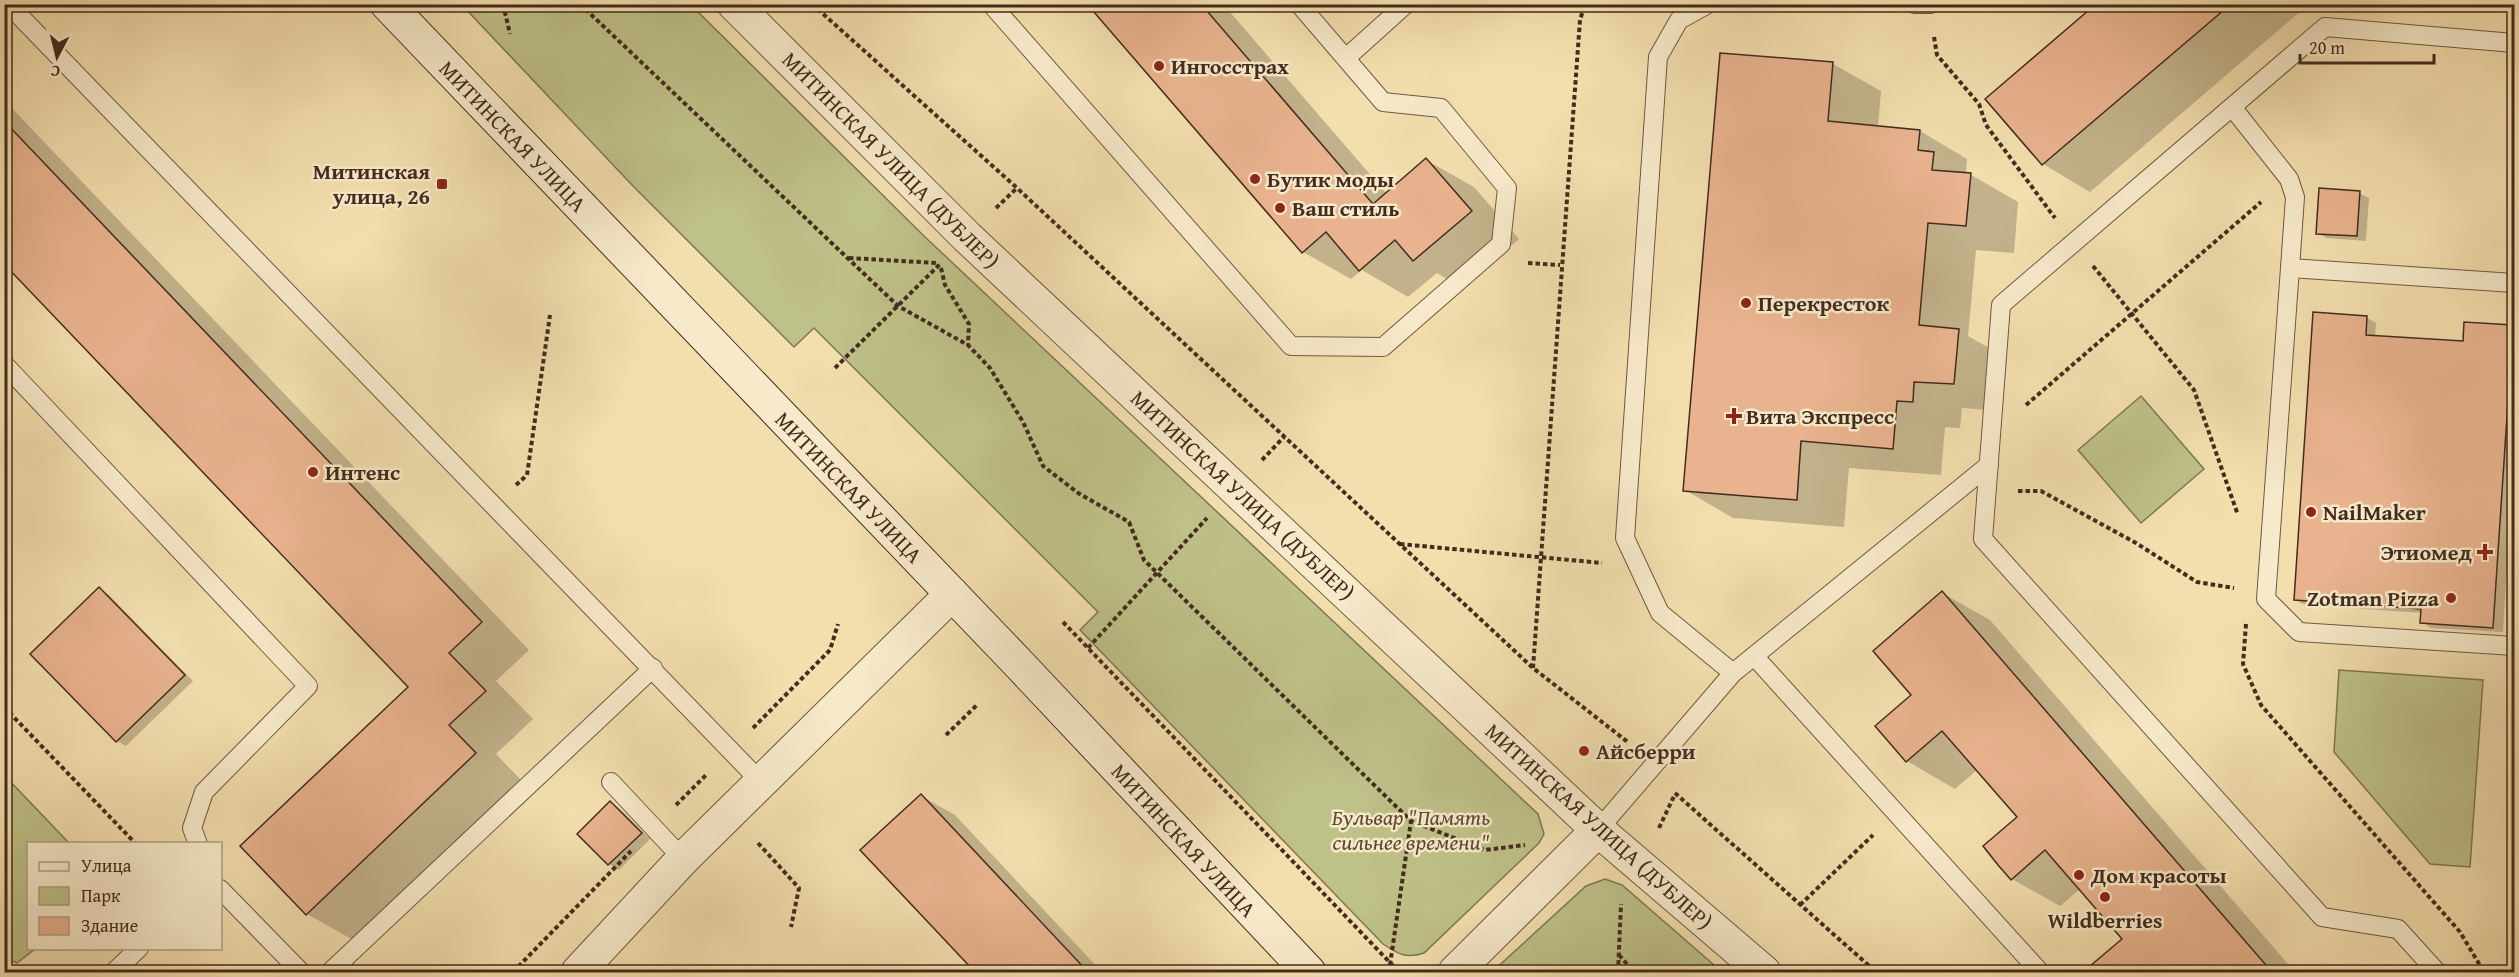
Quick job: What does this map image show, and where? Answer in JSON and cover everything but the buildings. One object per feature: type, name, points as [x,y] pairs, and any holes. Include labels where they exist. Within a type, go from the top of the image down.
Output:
[{"type":"street","name":"МИТИНСКАЯ УЛИЦА","points":[[387,4],[952,594],[1309,972]]},
{"type":"street","name":"МИТИНСКАЯ УЛИЦА (ДУБЛЕР)","points":[[734,4],[967,237],[1598,830],[1764,972]]},
{"type":"street","points":[[578,972],[683,860],[952,594]]},
{"type":"street","points":[[1455,972],[1598,830]]},
{"type":"lane","points":[[8,4],[761,782]]},
{"type":"lane","points":[[992,4],[1291,345],[1383,347],[1501,244],[1507,188],[1441,108],[1383,102],[1299,4]]},
{"type":"lane","points":[[1346,58],[1406,4]]},
{"type":"lane","points":[[1708,4],[1679,20],[1658,57],[1625,538],[1660,613],[1733,673]]},
{"type":"lane","points":[[1914,4],[1931,4]]},
{"type":"lane","points":[[2437,972],[2398,929],[2322,917],[1983,539],[2001,305],[2325,27],[2514,43]]},
{"type":"lane","points":[[2232,107],[2289,178],[2295,196],[2266,599],[2299,632],[2514,646]]},
{"type":"lane","points":[[2290,268],[2514,283]]},
{"type":"lane","points":[[4,364],[308,686],[204,792],[192,828],[198,842]]},
{"type":"lane","points":[[1598,830],[1733,673],[1989,465]]},
{"type":"lane","points":[[1754,656],[2040,972]]},
{"type":"lane","points":[[330,972],[653,668]]},
{"type":"lane","points":[[611,782],[683,860]]},
{"type":"lane","points":[[222,891],[301,972]]},
{"type":"lane","points":[[114,972],[137,950]]},
{"type":"path","points":[[503,4],[510,33]]},
{"type":"path","points":[[580,4],[898,306],[968,345],[996,377],[1023,422],[1042,466],[1078,493],[1130,522],[1144,560],[1411,821],[1485,850],[1528,845]]},
{"type":"path","points":[[812,4],[1017,188],[1533,668],[1655,763],[1675,793],[1876,972]]},
{"type":"path","points":[[1533,668],[1543,557],[1560,265],[1580,20],[1585,4]]},
{"type":"path","points":[[1937,55],[1979,104],[1986,125],[2073,242],[2194,390],[2239,518]]},
{"type":"path","points":[[1991,436],[2289,178]]},
{"type":"path","points":[[992,212],[1017,188]]},
{"type":"path","points":[[835,368],[946,257]]},
{"type":"path","points":[[848,258],[940,264]]},
{"type":"path","points":[[940,264],[945,285],[969,324],[968,345]]},
{"type":"path","points":[[495,506],[527,475],[550,315]]},
{"type":"path","points":[[1261,461],[1284,437]]},
{"type":"path","points":[[1987,491],[2041,491],[2136,543],[2197,582],[2248,589],[2266,599]]},
{"type":"path","points":[[1088,648],[1207,518]]},
{"type":"path","points":[[1400,544],[1638,566]]},
{"type":"path","points":[[2248,589],[2243,664],[2261,705],[2460,932],[2484,972]]},
{"type":"path","points":[[1063,622],[1390,966],[1399,972]]},
{"type":"path","points":[[945,735],[977,705]]},
{"type":"path","points":[[4,707],[135,842]]},
{"type":"path","points":[[1658,832],[1675,793]]},
{"type":"path","points":[[1800,905],[1896,813]]},
{"type":"path","points":[[1390,966],[1411,821]]},
{"type":"path","points":[[758,843],[799,888],[791,927]]},
{"type":"path","points":[[1618,972],[1622,902]]},
{"type":"path","points":[[1619,954],[1634,972]]},
{"type":"green space","name":"Бульвар \"Память сильнее времени\"","points":[[462,5],[691,5],[925,237],[1538,814],[1544,834],[1539,843],[1424,953],[1412,956],[1402,954],[1383,944],[1080,630],[1098,612],[814,328],[794,347],[632,185]]},
{"type":"green space","points":[[2141,396],[2204,469],[2141,523],[2078,450]]},
{"type":"green space","points":[[2339,670],[2483,680],[2470,867],[2430,864],[2334,752]]},
{"type":"green space","points":[[5,776],[68,842],[27,842],[27,950],[34,950],[17,963],[5,958]]},
{"type":"green space","points":[[1605,879],[1622,885],[1722,972],[1492,972],[1586,886]]},
{"type":"place","name":"Ингосстрах","points":[[1159,66]]},
{"type":"place","name":"Бутик моды","points":[[1255,179]]},
{"type":"place","name":"Митинская улица, 26","points":[[442,184]]},
{"type":"place","name":"Ваш стиль","points":[[1280,208]]},
{"type":"place","name":"Перекресток","points":[[1746,303]]},
{"type":"place","name":"Вита Экспресс","points":[[1734,416]]},
{"type":"place","name":"Интенс","points":[[313,472]]},
{"type":"place","name":"NailMaker","points":[[2311,512]]},
{"type":"place","name":"Этиомед","points":[[2485,552]]},
{"type":"place","name":"Zotman Pizza","points":[[2451,598]]},
{"type":"place","name":"Айсберри","points":[[1584,751]]},
{"type":"place","name":"Дом красоты","points":[[2079,875]]},
{"type":"place","name":"Wildberries","points":[[2105,897]]}]
